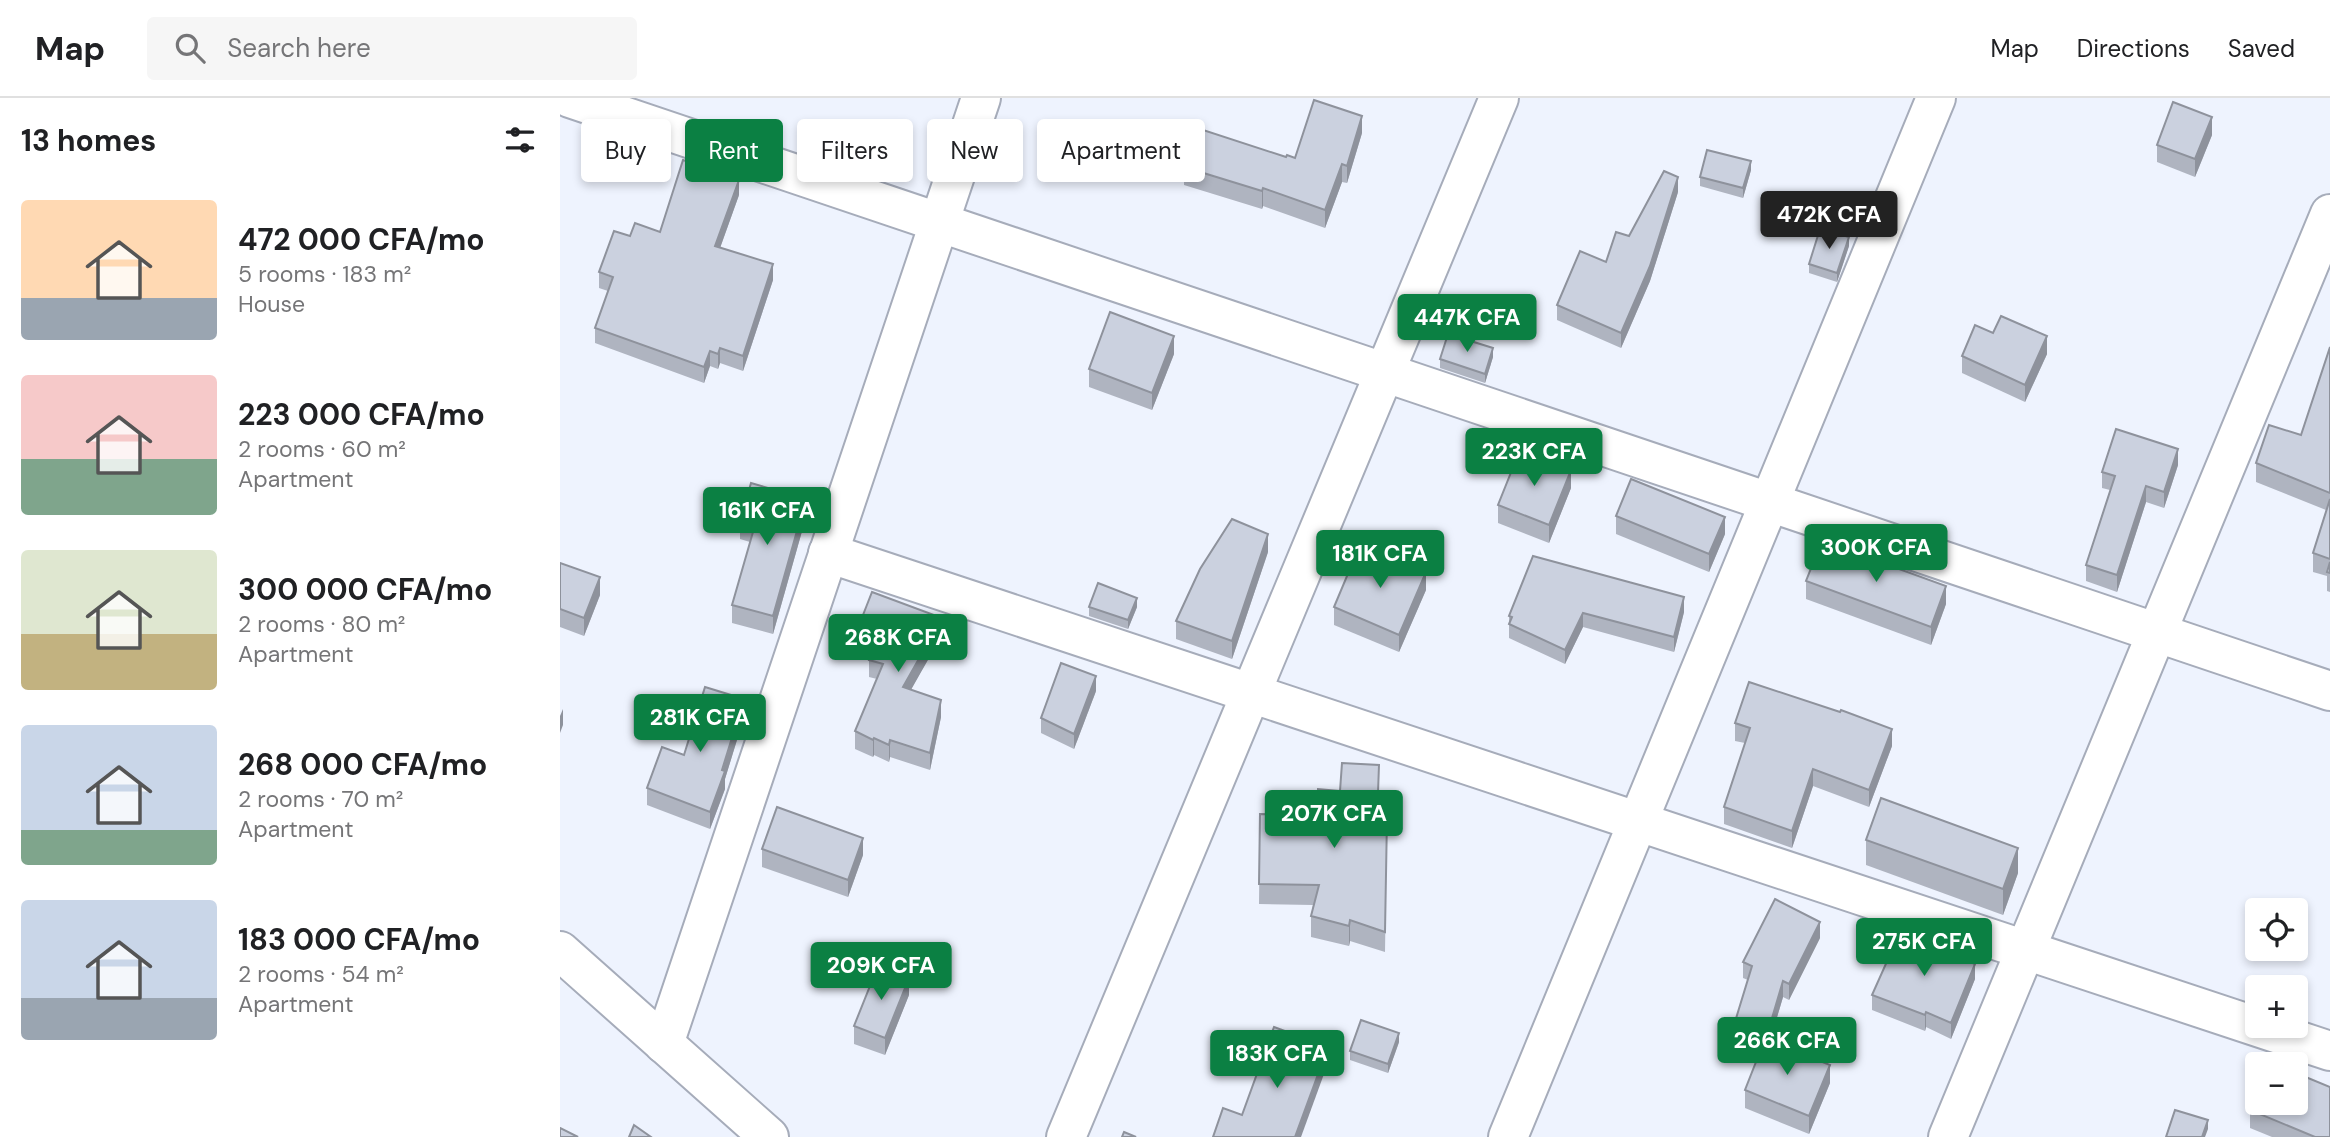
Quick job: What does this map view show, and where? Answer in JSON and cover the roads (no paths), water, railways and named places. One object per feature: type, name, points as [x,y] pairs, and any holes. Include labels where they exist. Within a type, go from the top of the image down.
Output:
[{"type":"street","points":[[570,98],[2330,691]]},
{"type":"street","points":[[664,1044],[981,98]]},
{"type":"street","points":[[1066,1137],[1499,98]]},
{"type":"street","points":[[1508,1137],[1936,98]]},
{"type":"street","points":[[1948,1137],[2330,214]]},
{"type":"street","points":[[828,553],[2330,1051]]},
{"type":"street","points":[[560,951],[769,1137]]}]
